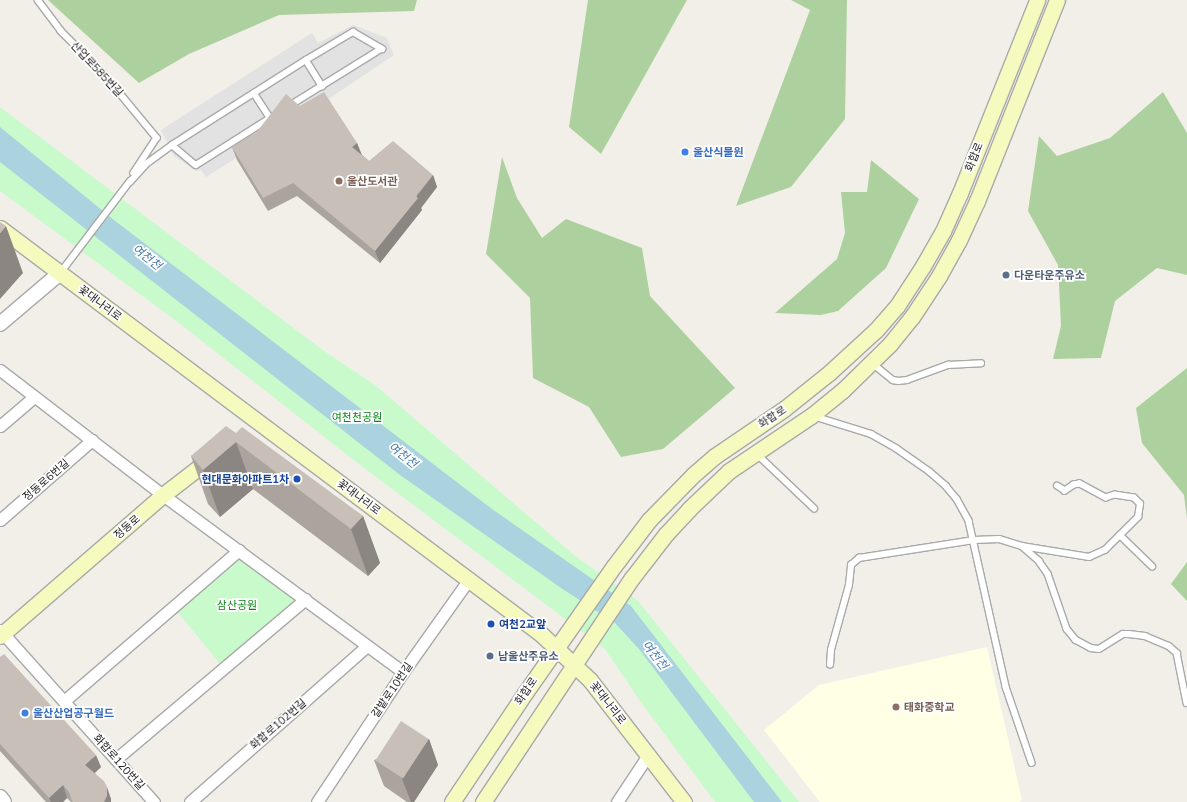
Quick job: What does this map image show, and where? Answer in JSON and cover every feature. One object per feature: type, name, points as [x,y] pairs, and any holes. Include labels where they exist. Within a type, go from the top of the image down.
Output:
[{"type":"main road","name":"화합로","points":[[452,802],[570,628],[649,520],[693,475],[734,441],[805,394],[853,353],[897,306],[923,266],[943,231],[960,193],[1037,0]]},
{"type":"main road","name":"화합로","points":[[483,802],[648,555],[689,508],[729,471],[811,416],[843,390],[872,363],[912,317],[939,276],[959,240],[977,201],[1057,0]]},
{"type":"main road","name":"꽃대나리로","points":[[0,228],[557,647],[590,680],[684,802]]},
{"type":"main road","points":[[242,432],[254,419]]},
{"type":"main road","name":"정동로","points":[[1,633],[163,495],[226,446]]},
{"type":"street","points":[[0,324],[60,273]]},
{"type":"street","points":[[0,370],[163,495],[403,672]]},
{"type":"street","points":[[0,426],[34,396]]},
{"type":"street","name":"정동로6번길","points":[[0,520],[92,440]]},
{"type":"street","points":[[64,701],[238,550]]},
{"type":"street","name":"갈밭로10번길","points":[[317,802],[403,672],[469,580]]},
{"type":"street","points":[[116,759],[305,599]]},
{"type":"street","name":"화합로120번길","points":[[1,633],[154,802]]},
{"type":"street","name":"화합로102번길","points":[[190,802],[367,646]]},
{"type":"street","points":[[617,802],[648,755]]},
{"type":"street","points":[[0,797],[4,802]]},
{"type":"lane","name":"산업로585번길","points":[[38,0],[61,31],[104,74],[156,138],[128,184]]},
{"type":"lane","points":[[60,273],[128,184],[146,164],[172,145],[353,32],[382,50],[283,110]]},
{"type":"lane","points":[[306,60],[322,86]]},
{"type":"lane","points":[[254,93],[270,118]]},
{"type":"lane","points":[[172,145],[196,165],[276,114]]},
{"type":"lane","points":[[872,363],[893,380],[898,381],[907,380],[948,364],[981,363]]},
{"type":"lane","points":[[811,416],[871,434],[912,458],[946,486],[956,499],[969,521],[1006,687],[1032,763]]},
{"type":"lane","points":[[756,452],[814,508]]},
{"type":"lane","points":[[830,665],[831,650],[846,596],[851,565],[854,561],[866,555],[974,540],[999,539],[1022,546],[1089,557],[1105,550],[1138,517],[1140,509],[1137,499],[1119,495],[1106,498],[1083,484],[1074,485],[1064,491],[1057,486]]},
{"type":"lane","points":[[1120,535],[1152,566]]},
{"type":"lane","points":[[1022,546],[1039,562],[1048,574],[1067,629],[1076,640],[1091,648],[1099,650],[1118,637],[1129,634],[1145,636],[1169,646],[1177,653],[1187,703]]},
{"type":"shaded area","points":[[353,25],[387,38],[394,55],[309,112],[206,177],[201,170],[196,171],[174,156],[161,130],[312,33],[318,43]]},
{"type":"shaded area","name":"태화중학교","points":[[987,647],[1022,800],[1019,802],[820,802],[764,730],[819,685]]},
{"type":"green space","points":[[48,0],[417,0],[414,11],[279,15],[189,54],[139,83]]},
{"type":"green space","points":[[588,0],[687,0],[601,154],[569,127]]},
{"type":"green space","points":[[791,0],[847,0],[845,119],[791,187],[736,206],[810,10]]},
{"type":"green space","points":[[1163,92],[1187,133],[1187,275],[1157,268],[1115,301],[1101,358],[1053,359],[1061,326],[1058,265],[1028,211],[1039,136],[1057,156],[1110,138]]},
{"type":"green space","name":"여천천공원","points":[[0,107],[324,351],[375,385],[574,555],[638,601],[799,802],[715,802],[640,701],[605,649],[351,458],[179,323],[0,191]]},
{"type":"green space","points":[[502,157],[517,198],[542,238],[566,219],[642,248],[650,296],[735,388],[663,449],[621,457],[589,407],[533,378],[530,298],[486,254]]},
{"type":"green space","points":[[871,160],[919,199],[886,268],[838,311],[821,315],[775,313],[837,259],[845,233],[841,192],[867,192]]},
{"type":"green space","points":[[1187,368],[1187,519],[1184,495],[1142,443],[1136,408]]},
{"type":"green space","name":"삼산공원","points":[[239,555],[299,599],[221,665],[175,609]]},
{"type":"green space","points":[[1187,562],[1187,601],[1171,584]]},
{"type":"water","name":"여천천","points":[[0,127],[114,220],[492,509],[631,606],[782,802],[754,802],[639,649],[615,623],[564,590],[400,475],[0,162]]},
{"type":"building","name":"울산도서관","points":[[324,92],[357,143],[352,147],[369,161],[393,141],[433,175],[416,196],[418,198],[375,251],[293,183],[263,198],[232,147],[256,133],[286,94],[300,106]]},
{"type":"building","points":[[0,222],[6,226],[0,233]]},
{"type":"building","points":[[226,426],[236,433],[242,427],[363,516],[351,529],[236,442],[203,470],[191,456]]},
{"type":"building","name":"울산산업공구월드","points":[[4,654],[96,755],[85,765],[104,781],[107,787],[107,796],[104,802],[73,802],[69,792],[63,785],[49,798],[0,744],[0,657]]},
{"type":"building","points":[[401,721],[429,739],[403,778],[375,760]]},
{"type":"place","name":"울산식물원","points":[[685,152]]},
{"type":"place","name":"울산도서관","points":[[339,181]]},
{"type":"place","name":"다운타운주유소","points":[[1006,275]]},
{"type":"place","name":"현대문화아파트1차","points":[[297,479]]},
{"type":"place","name":"여천2교앞","points":[[491,624]]},
{"type":"place","name":"남울산주유소","points":[[490,656]]},
{"type":"place","name":"태화중학교","points":[[896,707]]},
{"type":"place","name":"울산산업공구월드","points":[[25,713]]}]
